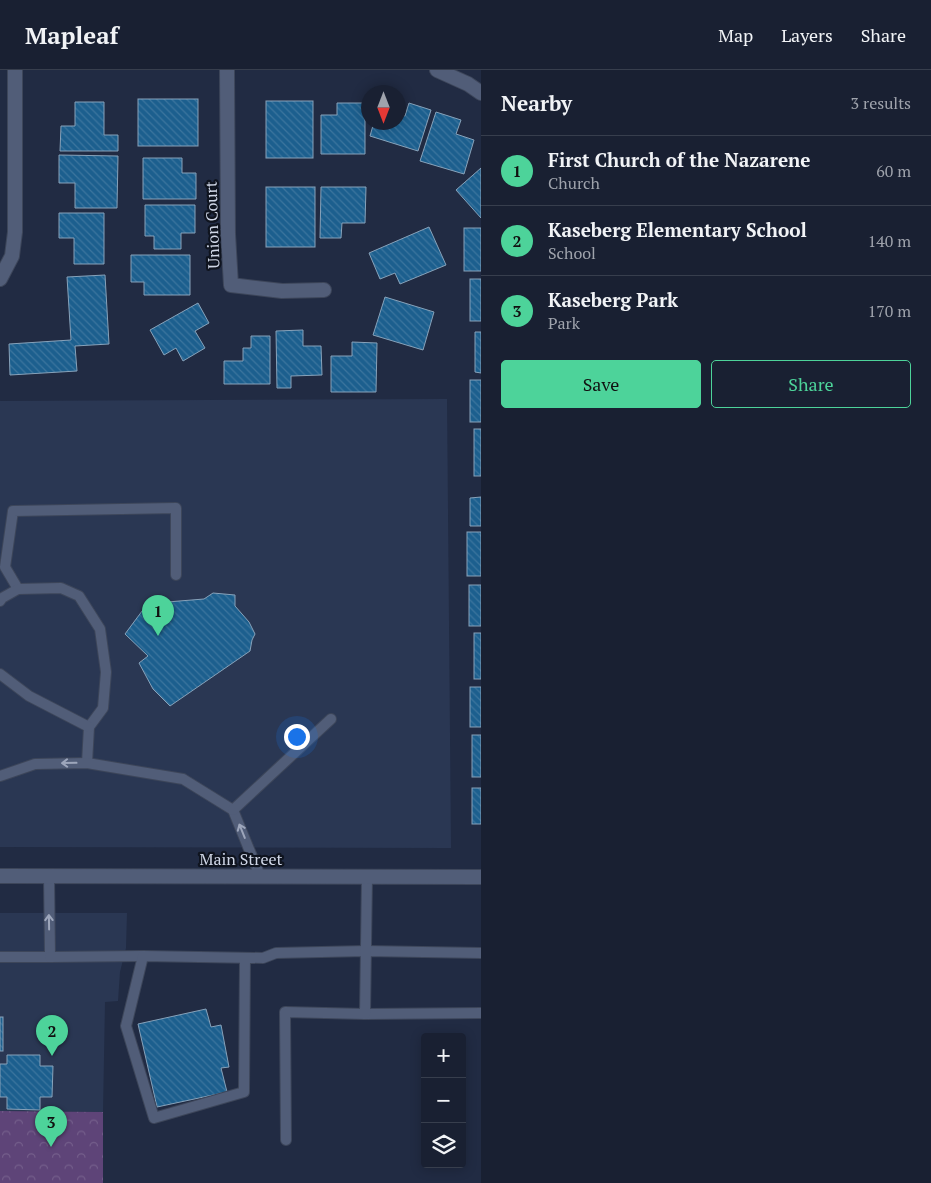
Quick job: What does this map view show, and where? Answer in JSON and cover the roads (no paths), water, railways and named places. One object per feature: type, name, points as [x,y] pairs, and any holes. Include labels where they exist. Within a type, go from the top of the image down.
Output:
[{"type":"street","points":[[0,278],[12,256],[15,232],[15,70]]},
{"type":"street","name":"Union Court","points":[[227,70],[228,234],[231,285],[282,291],[324,290]]},
{"type":"street","points":[[437,70],[481,92]]},
{"type":"street","name":"Main Street","points":[[0,876],[481,877]]},
{"type":"lane","points":[[18,589],[5,567],[13,510],[176,508],[176,575]]},
{"type":"lane","points":[[0,601],[18,589],[61,588],[78,596],[100,628],[106,672],[103,708],[89,727],[88,763]]},
{"type":"lane","points":[[0,674],[29,696],[89,727]]},
{"type":"lane","points":[[233,810],[331,719]]},
{"type":"lane","points":[[0,776],[35,764],[88,763],[183,779],[233,810],[260,876]]},
{"type":"lane","points":[[49,876],[50,957]]},
{"type":"lane","points":[[365,1014],[367,877]]},
{"type":"lane","points":[[0,957],[143,956],[263,958],[276,953],[366,951],[481,953]]},
{"type":"lane","points":[[143,956],[126,1026],[154,1118],[244,1092],[245,958]]},
{"type":"lane","points":[[286,1140],[285,1012],[365,1014],[481,1012]]},
{"type":"place","name":"First Church of the Nazarene","points":[[158,636]]},
{"type":"place","name":"Kaseberg Elementary School","points":[[52,1056]]},
{"type":"place","name":"Kaseberg Park","points":[[51,1147]]}]
